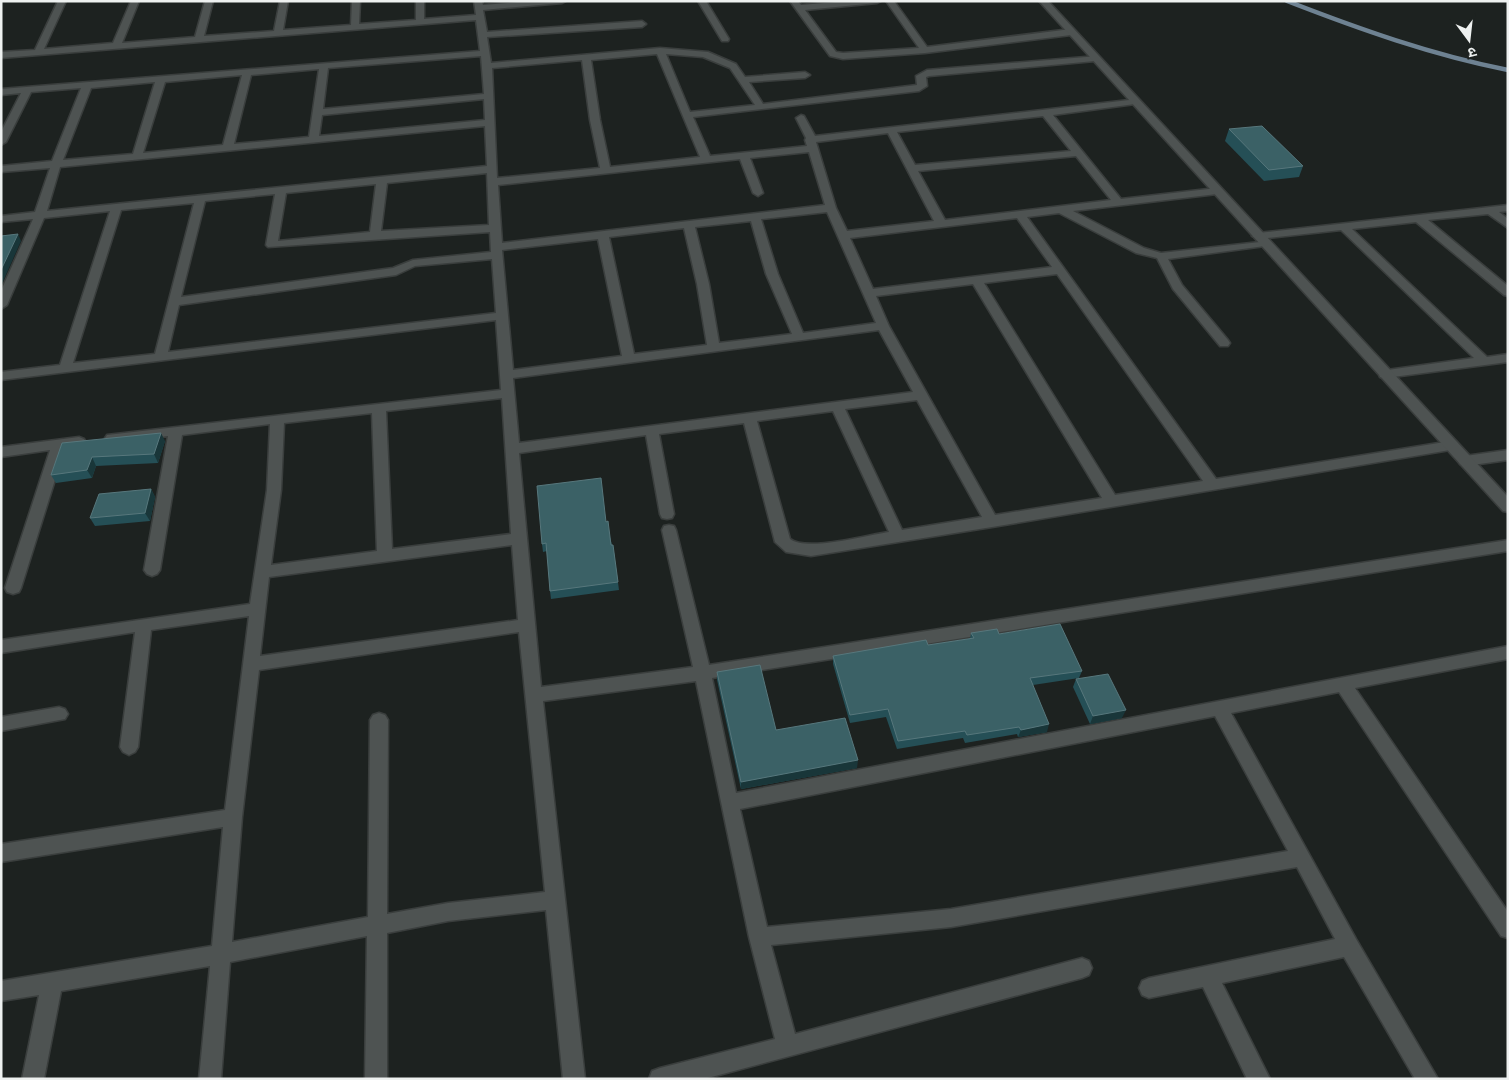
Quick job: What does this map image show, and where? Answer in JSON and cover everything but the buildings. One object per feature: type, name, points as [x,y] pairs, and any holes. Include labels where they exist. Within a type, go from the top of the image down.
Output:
[{"type":"street","points":[[38,52],[62,1]]},
{"type":"street","points":[[116,46],[135,1]]},
{"type":"street","points":[[199,39],[209,1]]},
{"type":"street","points":[[278,33],[284,1]]},
{"type":"street","points":[[355,27],[356,1]]},
{"type":"street","points":[[420,1],[420,22]]},
{"type":"street","points":[[1,55],[420,22],[480,9],[562,1]]},
{"type":"street","points":[[702,1],[725,39]]},
{"type":"street","points":[[796,5],[877,1]]},
{"type":"street","points":[[890,1],[925,50]]},
{"type":"street","points":[[1043,1],[1508,507]]},
{"type":"street","points":[[796,5],[833,54],[856,57],[1071,32]]},
{"type":"street","points":[[480,9],[485,35],[495,228],[526,625],[535,695],[554,900],[574,1079]]},
{"type":"street","points":[[485,35],[642,24]]},
{"type":"street","points":[[1,92],[324,66],[486,59],[586,58],[660,52],[705,54],[733,66],[761,107]]},
{"type":"street","points":[[660,52],[706,160]]},
{"type":"street","points":[[586,58],[595,120],[606,170]]},
{"type":"street","points":[[686,115],[919,88],[922,86],[921,76],[927,74],[1095,58]]},
{"type":"street","points":[[314,139],[324,66]]},
{"type":"street","points":[[228,148],[247,72]]},
{"type":"street","points":[[743,80],[805,75]]},
{"type":"street","points":[[136,156],[161,79]]},
{"type":"street","points":[[1,305],[40,215],[56,164],[87,85]]},
{"type":"street","points":[[1,142],[27,90]]},
{"type":"street","points":[[318,112],[488,96]]},
{"type":"street","points":[[1,219],[382,180],[606,170],[706,160],[744,156],[891,129],[1047,114],[1135,101]]},
{"type":"street","points":[[1047,114],[1119,203]]},
{"type":"street","points":[[801,118],[812,144],[831,208],[883,326],[992,522]]},
{"type":"street","points":[[1,169],[489,122]]},
{"type":"street","points":[[891,129],[941,223]]},
{"type":"street","points":[[912,168],[1078,153]]},
{"type":"street","points":[[744,156],[758,192]]},
{"type":"street","points":[[375,234],[382,180]]},
{"type":"street","points":[[281,190],[272,244],[375,234],[495,228]]},
{"type":"street","points":[[843,234],[1218,191]]},
{"type":"street","points":[[160,357],[200,199]]},
{"type":"street","points":[[64,368],[117,207]]},
{"type":"street","points":[[174,302],[396,271],[413,264],[497,251],[831,208]]},
{"type":"street","points":[[1060,209],[1140,251],[1161,256],[1344,227],[1508,208]]},
{"type":"street","points":[[1490,210],[1508,225]]},
{"type":"street","points":[[1020,214],[1213,485]]},
{"type":"street","points":[[755,217],[772,274],[799,337]]},
{"type":"street","points":[[1418,217],[1508,292]]},
{"type":"street","points":[[688,226],[703,284],[714,348]]},
{"type":"street","points":[[1344,227],[1484,361]]},
{"type":"street","points":[[603,236],[629,359]]},
{"type":"street","points":[[1161,256],[1177,286],[1224,343]]},
{"type":"street","points":[[868,293],[1060,270]]},
{"type":"street","points":[[977,280],[1112,502]]},
{"type":"street","points":[[1,376],[502,316]]},
{"type":"street","points":[[507,375],[883,326]]},
{"type":"street","points":[[1386,374],[1508,358]]},
{"type":"street","points":[[1,452],[176,430],[508,393]]},
{"type":"street","points":[[512,449],[921,395]]},
{"type":"street","points":[[838,406],[897,534]]},
{"type":"street","points":[[379,408],[385,556]]},
{"type":"street","points":[[749,417],[783,542],[791,548],[811,550],[897,534],[992,522],[1451,446]]},
{"type":"street","points":[[210,1079],[233,817],[257,609],[274,490],[277,420]]},
{"type":"street","points":[[152,570],[176,430]]},
{"type":"street","points":[[652,430],[668,522],[703,673],[729,803],[759,938],[788,1047]]},
{"type":"street","points":[[13,588],[59,445]]},
{"type":"street","points":[[1465,462],[1508,455]]},
{"type":"street","points":[[262,572],[520,538]]},
{"type":"street","points":[[535,695],[703,673],[1508,545]]},
{"type":"street","points":[[1,647],[257,609]]},
{"type":"street","points":[[128,747],[144,625]]},
{"type":"street","points":[[251,664],[526,625]]},
{"type":"street","points":[[729,803],[1508,652]]},
{"type":"street","points":[[1343,684],[1508,929]]},
{"type":"street","points":[[1219,708],[1349,946],[1427,1079]]},
{"type":"street","points":[[1,724],[59,714]]},
{"type":"street","points":[[376,1079],[379,720]]},
{"type":"street","points":[[1,853],[233,817]]},
{"type":"street","points":[[759,938],[951,918],[1302,857]]},
{"type":"street","points":[[1,991],[221,954],[448,912],[554,900]]},
{"type":"street","points":[[1149,988],[1349,946]]},
{"type":"street","points":[[660,1079],[788,1047],[1082,968]]},
{"type":"street","points":[[1208,976],[1259,1079]]},
{"type":"street","points":[[33,1079],[52,983]]},
{"type":"waterway","points":[[1287,1],[1396,40],[1452,57],[1508,70]]}]
